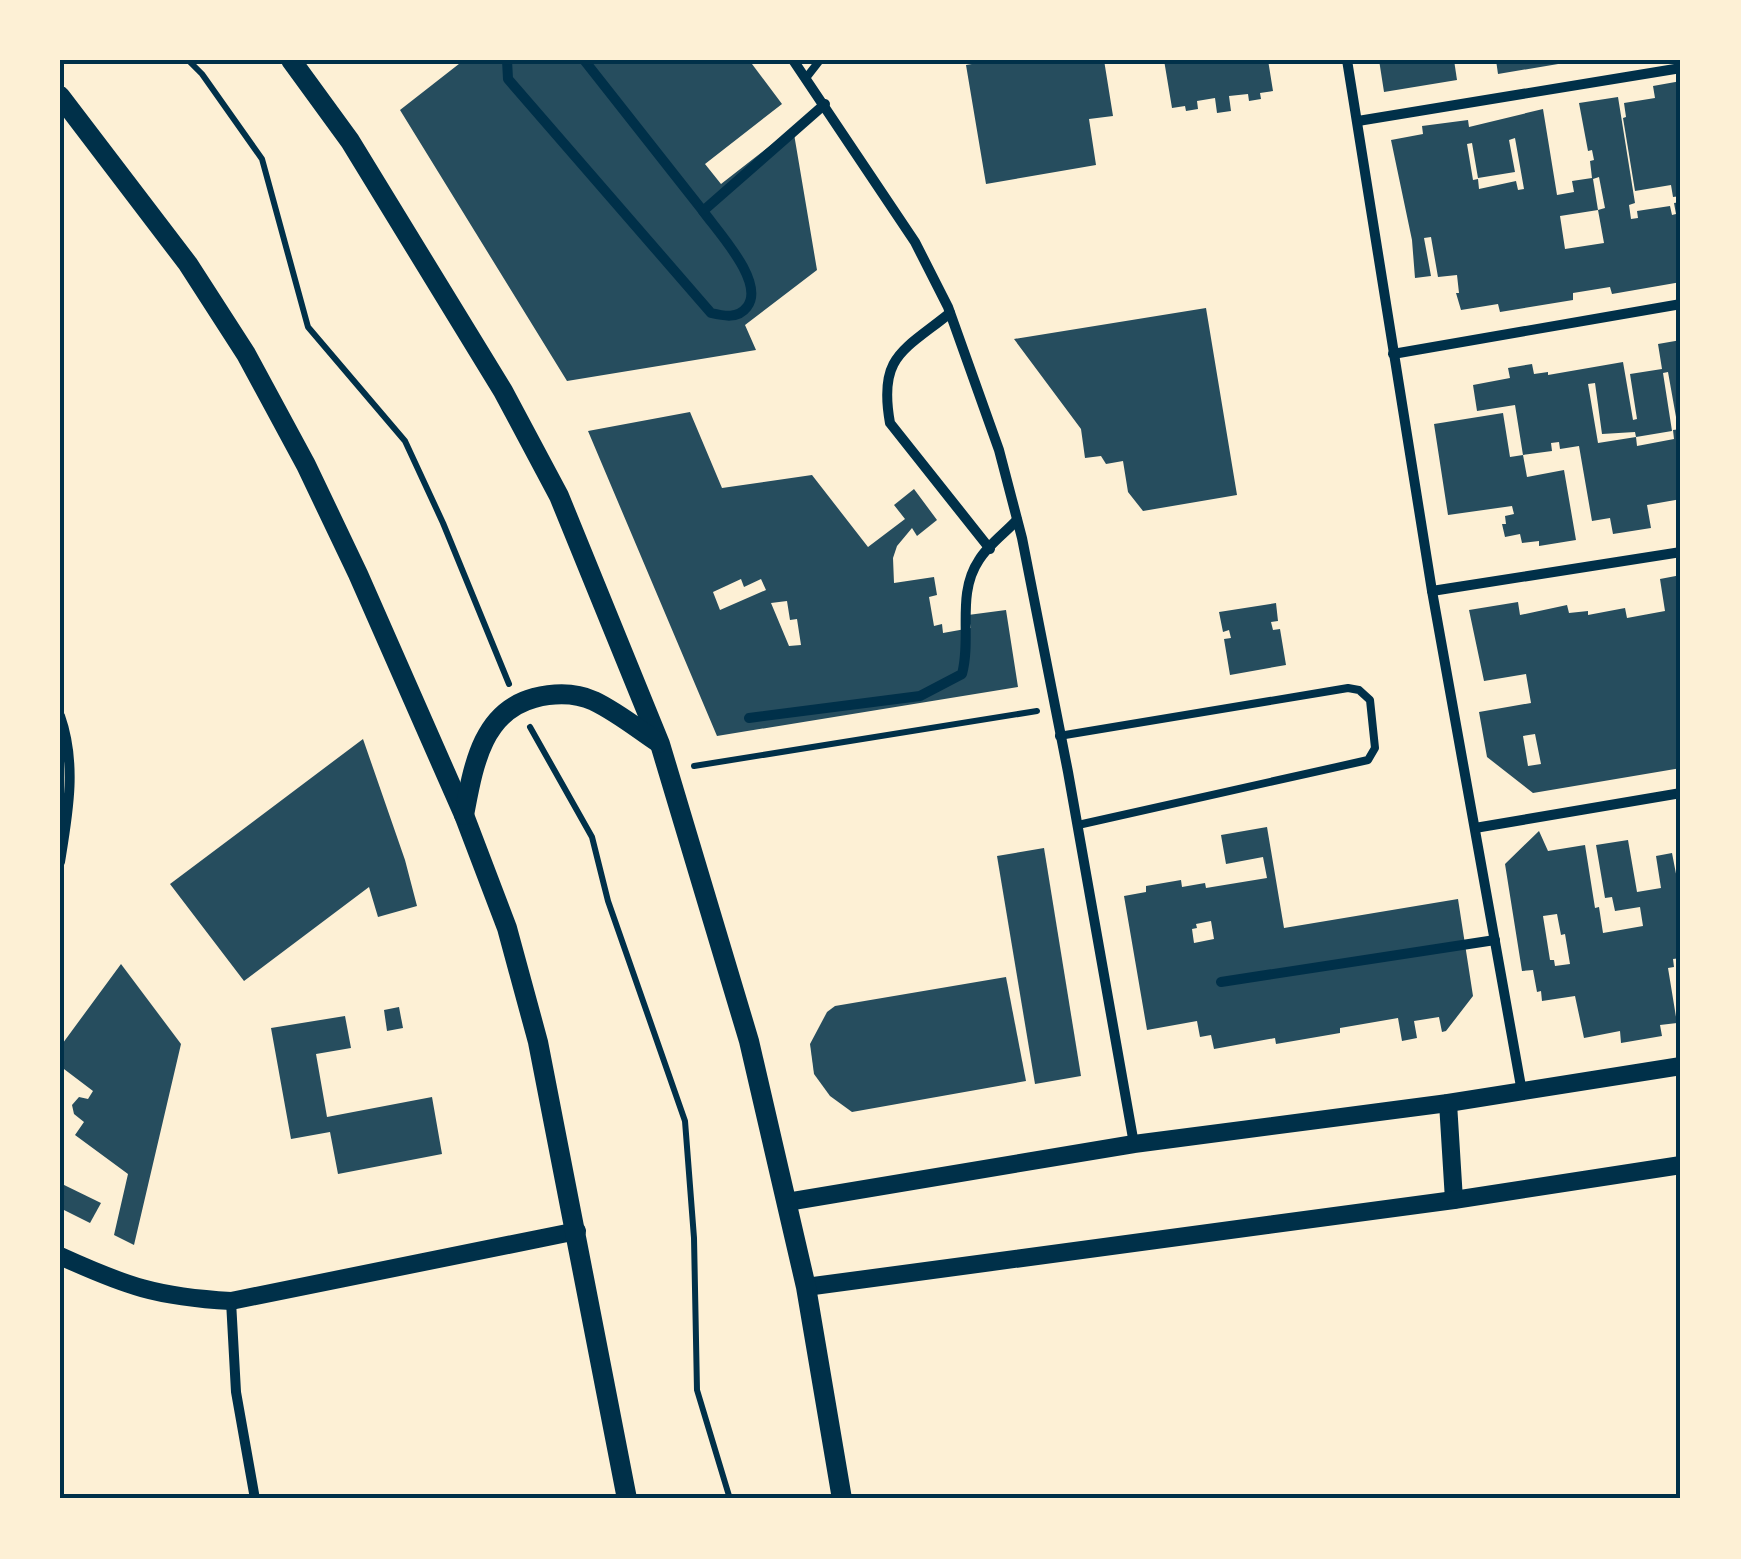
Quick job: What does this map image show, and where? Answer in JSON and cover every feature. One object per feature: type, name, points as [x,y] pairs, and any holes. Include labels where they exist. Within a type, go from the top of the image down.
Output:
[{"type":"main road","points":[[291,60],[350,141],[512,408],[559,496],[660,744],[749,1041],[806,1286],[842,1499]]},
{"type":"main road","points":[[60,96],[188,264],[246,354],[350,558],[464,815],[507,928],[528,1004],[577,1231],[627,1499]]},
{"type":"main road","points":[[464,815],[474,760],[492,726],[517,703],[556,692],[592,700],[660,744]]},
{"type":"street","points":[[506,60],[508,79],[710,313],[740,314],[751,302],[747,272],[584,60]]},
{"type":"street","points":[[794,60],[915,242],[950,313],[999,450],[1017,520],[1078,825],[1134,1144]]},
{"type":"street","points":[[1347,60],[1432,591],[1522,1092]]},
{"type":"street","points":[[1358,121],[1681,68]]},
{"type":"street","points":[[703,212],[825,104]]},
{"type":"street","points":[[1393,354],[1681,304]]},
{"type":"street","points":[[950,313],[895,358],[886,376],[890,423],[990,548]]},
{"type":"street","points":[[749,718],[920,696],[962,674],[968,652],[966,593],[978,560],[1017,520]]},
{"type":"street","points":[[1432,591],[1681,552]]},
{"type":"street","points":[[60,716],[66,732],[71,796],[60,862]]},
{"type":"street","points":[[1475,828],[1681,793]]},
{"type":"street","points":[[1221,982],[1495,940]]},
{"type":"street","points":[[786,1202],[1134,1144],[1448,1104],[1681,1066]]},
{"type":"street","points":[[1448,1104],[1454,1200]]},
{"type":"street","points":[[806,1286],[1454,1200],[1681,1165]]},
{"type":"street","points":[[60,1256],[130,1288],[177,1298],[230,1301],[577,1231]]},
{"type":"street","points":[[230,1301],[236,1392],[255,1499]]},
{"type":"lane","points":[[806,78],[820,60]]},
{"type":"lane","points":[[1058,736],[1348,688],[1359,690],[1370,700],[1376,748],[1368,760],[1078,825]]},
{"type":"path","points":[[188,60],[262,159],[308,327],[405,441],[444,523],[517,703],[592,836],[608,901],[685,1121],[694,1238],[697,1390],[730,1499]]},
{"type":"path","points":[[669,770],[1053,708]]},
{"type":"building","points":[[464,60],[749,60],[782,104],[705,164],[721,184],[793,128],[817,270],[745,325],[756,350],[567,381],[400,110]]},
{"type":"building","points":[[995,60],[1104,60],[1113,116],[1089,119],[1096,165],[986,184],[966,65]]},
{"type":"building","points":[[1164,60],[1268,60],[1273,91],[1260,93],[1261,99],[1249,101],[1248,94],[1229,96],[1231,111],[1217,113],[1215,98],[1197,101],[1198,109],[1172,108]]},
{"type":"building","points":[[1379,60],[1454,60],[1457,80],[1384,92]]},
{"type":"building","points":[[1496,60],[1569,60],[1570,62],[1498,74]]},
{"type":"building","points":[[1681,81],[1681,196],[1673,197],[1671,185],[1635,191],[1624,103],[1655,98],[1653,86]]},
{"type":"building","points":[[1618,97],[1635,203],[1629,205],[1631,219],[1638,218],[1637,211],[1670,206],[1672,215],[1676,214],[1674,203],[1681,202],[1681,282],[1612,294],[1610,287],[1573,293],[1573,300],[1500,312],[1498,304],[1461,310],[1456,293],[1457,275],[1438,277],[1431,237],[1424,238],[1431,276],[1415,278],[1412,240],[1391,140],[1423,134],[1422,126],[1468,120],[1469,127],[1543,109],[1557,195],[1574,192],[1572,181],[1592,178],[1590,161],[1594,160],[1592,150],[1588,151],[1579,103]],"holes":[[[1515,138],[1524,189],[1518,190],[1516,181],[1479,189],[1478,179],[1473,180],[1467,144],[1472,143],[1478,178],[1515,172],[1509,140]],[[1599,177],[1605,208],[1598,210],[1593,179]],[[1598,210],[1604,243],[1565,249],[1560,216]]]},
{"type":"building","points":[[1206,308],[1237,495],[1143,511],[1128,492],[1123,461],[1106,464],[1101,456],[1085,458],[1081,429],[1014,339]]},
{"type":"building","points":[[1681,340],[1681,417],[1676,417],[1668,372],[1663,373],[1672,431],[1636,437],[1637,446],[1674,439],[1673,430],[1681,429],[1681,499],[1647,505],[1651,528],[1613,534],[1610,518],[1592,521],[1579,446],[1560,449],[1559,442],[1551,443],[1552,451],[1523,455],[1515,405],[1477,411],[1473,385],[1510,378],[1508,368],[1532,364],[1534,374],[1548,375],[1623,362],[1633,420],[1637,419],[1630,374],[1662,369],[1658,344]],"holes":[[[1595,383],[1602,434],[1635,432],[1636,437],[1598,443],[1588,384]]]},
{"type":"building","points":[[690,412],[722,488],[812,475],[868,547],[905,519],[894,505],[914,489],[937,520],[917,536],[912,528],[897,546],[893,558],[894,583],[934,577],[937,595],[929,597],[934,626],[942,624],[943,633],[971,628],[968,615],[1006,610],[1018,687],[717,736],[588,431]],"holes":[[[741,579],[744,587],[761,579],[766,590],[720,610],[713,592]],[[787,601],[790,620],[797,619],[801,645],[789,646],[771,603]]]},
{"type":"building","points":[[1503,413],[1510,457],[1523,455],[1527,477],[1564,470],[1576,540],[1539,546],[1539,541],[1522,543],[1520,534],[1505,537],[1502,524],[1506,524],[1505,516],[1514,514],[1512,506],[1448,515],[1434,424]]},
{"type":"building","points":[[1681,575],[1681,710],[1676,711],[1681,768],[1533,793],[1487,757],[1479,712],[1531,703],[1526,674],[1484,681],[1469,610],[1518,602],[1520,615],[1567,605],[1569,613],[1588,611],[1588,615],[1625,608],[1627,618],[1665,611],[1660,579]],"holes":[[[1535,734],[1541,764],[1528,766],[1523,736]]]},
{"type":"building","points":[[1276,603],[1278,621],[1271,622],[1273,630],[1280,629],[1286,665],[1230,675],[1224,639],[1231,638],[1229,630],[1223,632],[1219,612]]},
{"type":"building","points":[[363,739],[417,906],[378,917],[369,887],[244,981],[170,884]]},
{"type":"building","points":[[1267,827],[1284,928],[1458,899],[1473,996],[1446,1031],[1442,1032],[1439,1017],[1414,1021],[1417,1038],[1402,1041],[1398,1018],[1276,1044],[1275,1038],[1214,1049],[1211,1035],[1200,1037],[1197,1021],[1147,1030],[1124,896],[1146,892],[1146,886],[1181,880],[1182,887],[1205,883],[1206,888],[1267,878],[1263,857],[1226,864],[1221,835]],"holes":[[[1211,921],[1214,939],[1194,943],[1192,929],[1197,928],[1196,924]]]},
{"type":"building","points":[[1539,831],[1548,851],[1585,845],[1603,933],[1643,926],[1640,907],[1615,911],[1612,897],[1605,898],[1596,845],[1628,840],[1637,892],[1661,888],[1656,856],[1672,853],[1677,879],[1681,878],[1681,958],[1673,959],[1674,967],[1668,968],[1677,1023],[1660,1025],[1662,1036],[1621,1043],[1620,1031],[1584,1038],[1575,996],[1542,1001],[1533,970],[1522,971],[1505,864]],"holes":[[[1557,914],[1561,935],[1565,934],[1570,964],[1555,966],[1554,960],[1550,960],[1543,916]]]},
{"type":"building","points":[[1044,848],[1081,1076],[1035,1084],[997,856]]},
{"type":"building","points":[[121,964],[181,1044],[134,1245],[114,1235],[128,1174],[75,1135],[84,1122],[74,1114],[72,1105],[79,1097],[88,1099],[93,1091],[60,1066],[60,1047]]},
{"type":"building","points":[[1006,977],[1026,1081],[852,1112],[830,1096],[814,1074],[810,1044],[827,1012],[835,1006]]},
{"type":"building","points":[[399,1007],[403,1028],[387,1031],[384,1010]]},
{"type":"building","points":[[345,1016],[351,1048],[316,1054],[327,1117],[432,1097],[442,1154],[338,1174],[330,1132],[291,1139],[271,1028]]},
{"type":"building","points":[[60,1183],[101,1203],[90,1223],[60,1208]]}]
